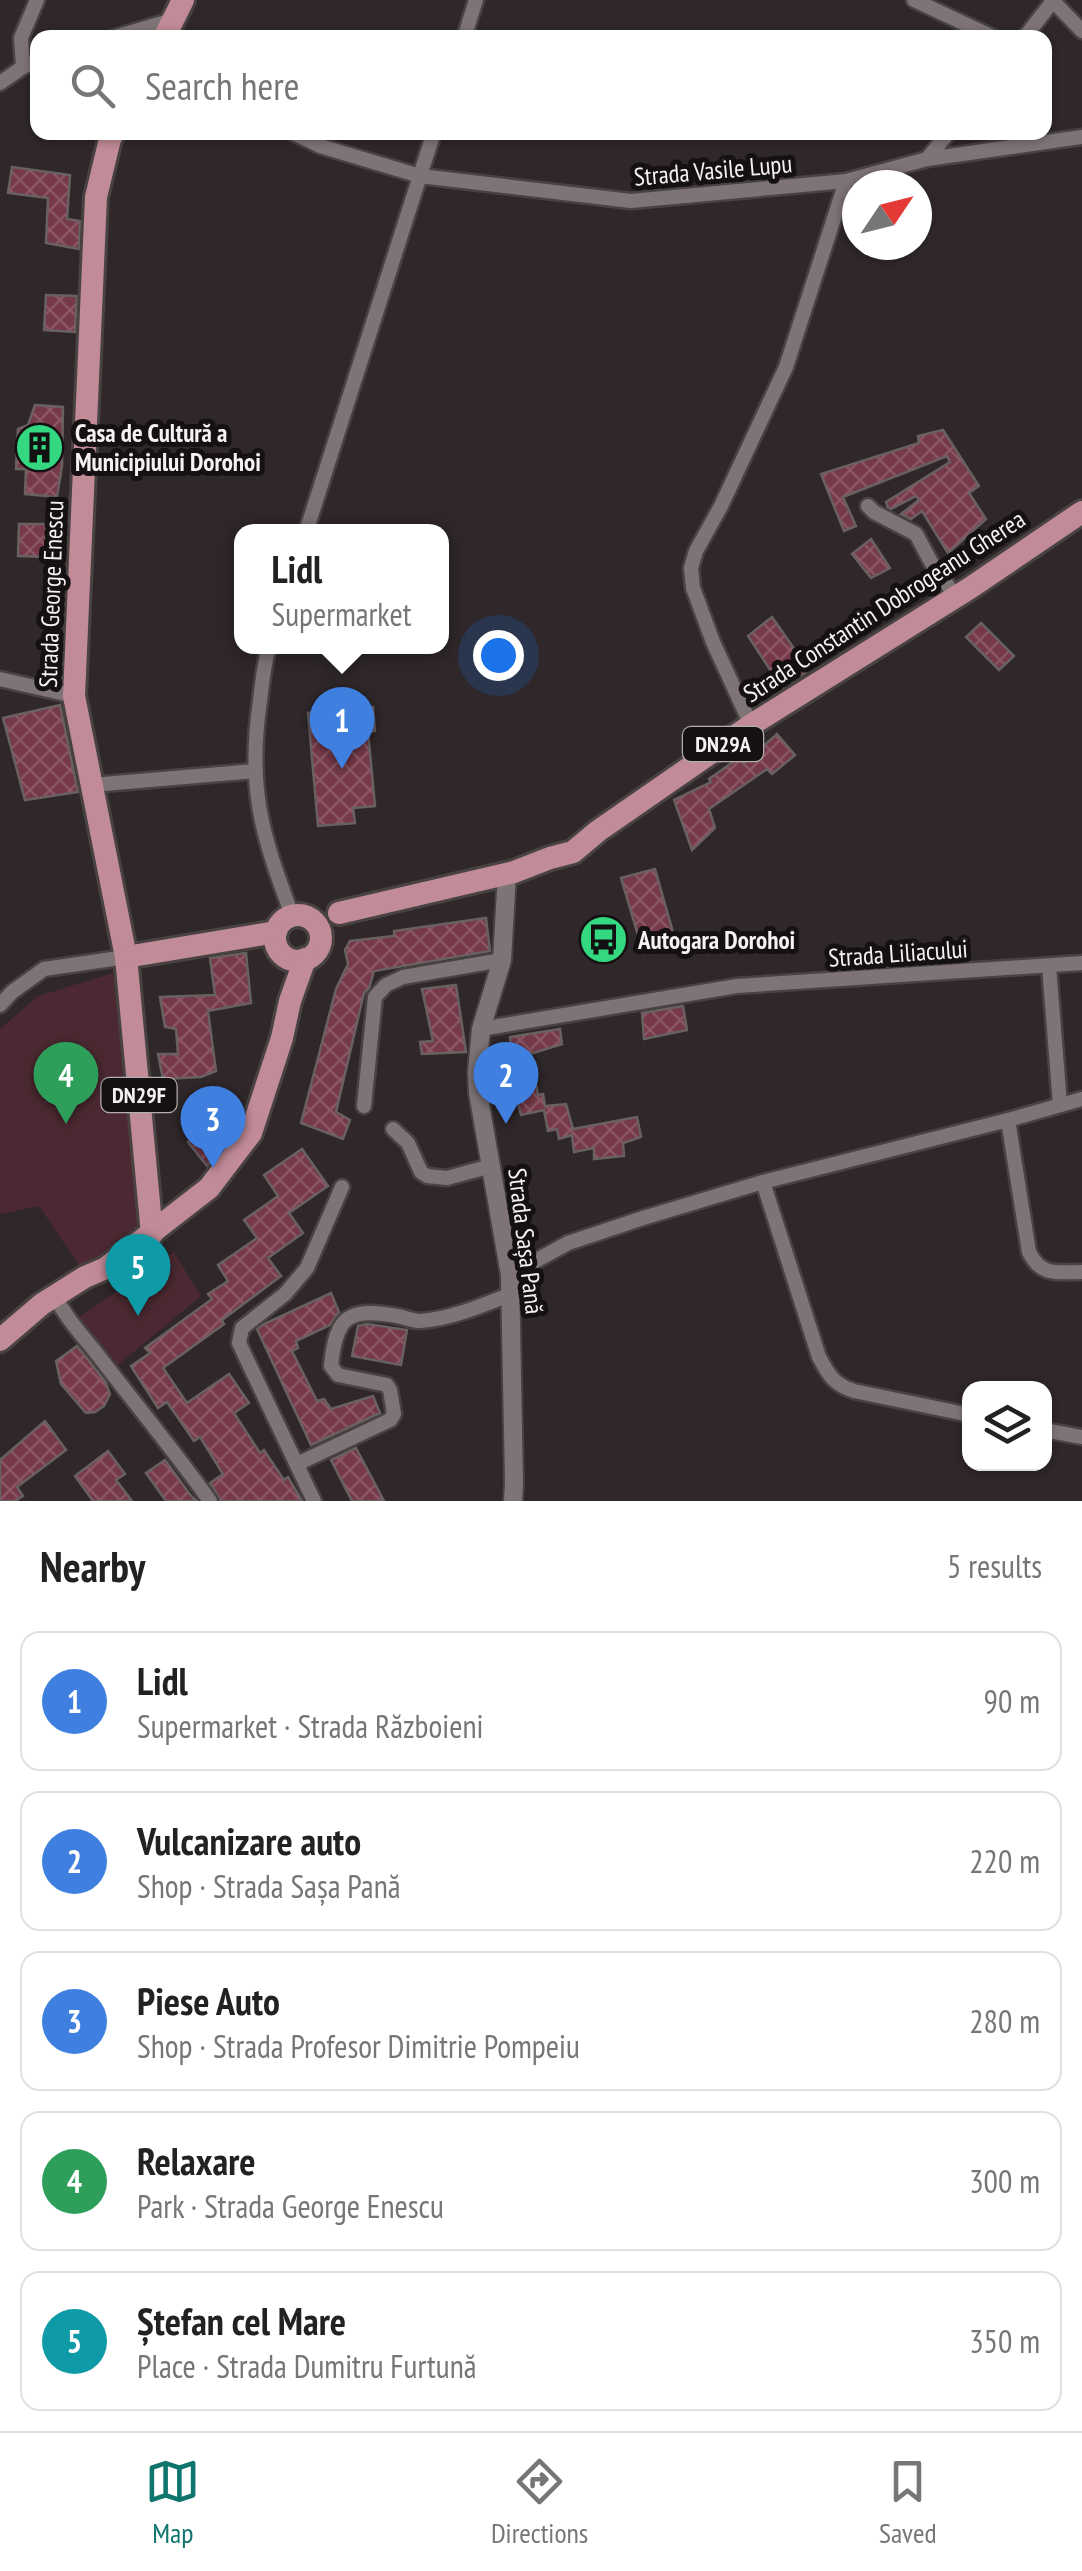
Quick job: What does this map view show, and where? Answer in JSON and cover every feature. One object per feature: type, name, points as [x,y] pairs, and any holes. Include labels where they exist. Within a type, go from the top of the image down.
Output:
[{"type":"main road","name":"Strada George Enescu","points":[[110,140],[96,198],[74,696],[126,956],[152,1234]]},
{"type":"main road","name":"Strada Constantin Dobrogeanu Gherea","points":[[126,956],[339,914],[507,873],[573,852],[752,724],[956,597],[1082,512]]},
{"type":"main road","points":[[304,953],[339,914]]},
{"type":"main road","points":[[0,1340],[42,1304],[106,1268],[209,1188],[251,1133],[304,953],[319,930],[293,922],[278,949],[304,953]]},
{"type":"street","points":[[0,83],[30,64],[21,38],[37,0]]},
{"type":"street","points":[[467,30],[476,0]]},
{"type":"street","points":[[914,0],[978,30]]},
{"type":"street","points":[[1030,30],[1052,1],[1082,32]]},
{"type":"street","points":[[138,30],[173,19]]},
{"type":"street","name":"Strada Vasile Lupu","points":[[889,170],[928,160],[1082,137]]},
{"type":"street","name":"Strada Vasile Lupu","points":[[308,140],[420,176],[631,201],[842,181]]},
{"type":"street","points":[[309,524],[431,140]]},
{"type":"street","points":[[928,160],[943,140]]},
{"type":"street","points":[[752,724],[713,642],[693,588],[691,568],[786,367],[842,193]]},
{"type":"street","points":[[868,506],[916,534],[956,597]]},
{"type":"street","points":[[268,654],[256,730],[258,816],[293,922]]},
{"type":"street","points":[[0,679],[74,696]]},
{"type":"street","points":[[92,786],[255,772]]},
{"type":"street","name":"Strada Sașa Pană","points":[[507,873],[502,960],[481,1029],[477,1072],[511,1284],[512,1501]]},
{"type":"street","points":[[0,1005],[44,969],[126,956]]},
{"type":"street","points":[[364,1106],[376,997],[386,985],[404,977],[502,960]]},
{"type":"street","name":"Strada Liliacului","points":[[481,1029],[737,986],[1082,963]]},
{"type":"street","points":[[1050,966],[1060,1104]]},
{"type":"street","points":[[296,1464],[393,1417],[387,1386],[338,1375],[331,1366],[334,1339],[350,1317],[360,1312],[418,1322],[468,1310],[568,1243],[762,1182],[1082,1098]]},
{"type":"street","points":[[1008,1120],[1029,1252],[1035,1264],[1049,1272],[1082,1272]]},
{"type":"street","points":[[394,1130],[408,1143],[421,1172],[427,1176],[447,1178],[491,1166]]},
{"type":"street","points":[[762,1182],[819,1357],[829,1375],[840,1386],[854,1391],[962,1413]]},
{"type":"street","points":[[314,1501],[239,1344],[239,1335],[242,1328],[285,1294],[307,1268],[342,1187]]},
{"type":"street","points":[[55,1296],[66,1320],[90,1345],[210,1501]]},
{"type":"street","points":[[1052,1432],[1082,1438]]},
{"type":"shaded area","points":[[113,973],[141,1217],[127,1245],[82,1270],[39,1206],[0,1214],[0,1029],[38,996]]},
{"type":"shaded area","points":[[174,1252],[201,1296],[118,1365],[79,1317]]},
{"type":"building","points":[[12,167],[70,175],[67,219],[80,221],[79,249],[46,243],[48,198],[8,193]]},
{"type":"building","points":[[46,295],[77,296],[75,332],[44,330]]},
{"type":"building","name":"Casa de Cultură a Municipiului Dorohoi","points":[[35,405],[63,407],[57,497],[25,494],[26,469],[16,469],[18,429],[28,425]]},
{"type":"building","points":[[943,430],[979,486],[969,493],[986,519],[948,553],[922,511],[911,519],[901,514],[919,500],[916,496],[888,508],[886,502],[950,462],[947,456],[843,497],[856,526],[844,531],[821,474],[919,443],[918,436]]},
{"type":"building","points":[[19,524],[46,524],[46,557],[18,556]]},
{"type":"building","points":[[871,539],[890,568],[871,578],[852,554]]},
{"type":"building","points":[[772,617],[809,670],[782,688],[748,636]]},
{"type":"building","points":[[981,623],[1014,656],[999,670],[966,637]]},
{"type":"building","points":[[60,705],[78,792],[25,800],[3,718]]},
{"type":"building","points":[[373,707],[375,731],[368,732],[375,806],[353,808],[355,823],[318,826],[308,713]]},
{"type":"building","points":[[777,734],[795,755],[772,774],[767,769],[709,809],[715,828],[692,850],[674,800],[711,782],[709,779],[740,757],[744,763]]},
{"type":"building","points":[[655,869],[676,943],[643,952],[621,878]]},
{"type":"building","points":[[486,918],[490,951],[374,971],[364,993],[336,1112],[350,1120],[343,1139],[301,1123],[336,989],[348,964],[345,950],[350,941]]},
{"type":"building","points":[[246,953],[251,1003],[208,1011],[216,1071],[201,1077],[163,1079],[158,1054],[178,1054],[176,1029],[165,1027],[160,997],[215,995],[210,958]]},
{"type":"building","points":[[456,985],[466,1052],[422,1054],[420,1042],[433,1041],[422,989]]},
{"type":"building","points":[[683,1006],[687,1030],[644,1039],[642,1013]]},
{"type":"building","points":[[560,1029],[562,1044],[530,1054],[538,1095],[543,1094],[545,1106],[566,1104],[573,1129],[637,1117],[641,1137],[623,1143],[624,1156],[594,1159],[594,1148],[574,1152],[572,1135],[559,1139],[557,1129],[548,1131],[544,1110],[521,1115],[510,1037]]},
{"type":"building","points":[[205,1126],[221,1148],[207,1166],[188,1142]]},
{"type":"building","points":[[302,1149],[328,1186],[289,1213],[303,1233],[268,1258],[281,1276],[163,1368],[187,1403],[229,1374],[249,1403],[234,1413],[260,1453],[264,1450],[284,1480],[288,1477],[302,1501],[221,1501],[210,1483],[223,1474],[200,1437],[194,1441],[167,1402],[158,1408],[131,1366],[150,1353],[145,1348],[212,1299],[208,1294],[228,1281],[218,1265],[257,1238],[244,1220],[278,1196],[264,1175]]},
{"type":"building","points":[[331,1293],[339,1312],[330,1325],[296,1341],[298,1348],[292,1351],[317,1401],[324,1399],[331,1409],[373,1396],[380,1413],[311,1445],[257,1329]]},
{"type":"building","points":[[358,1326],[407,1330],[401,1365],[352,1356]]},
{"type":"building","points":[[77,1346],[105,1381],[110,1394],[104,1406],[95,1412],[86,1413],[61,1384],[56,1361]]},
{"type":"building","points":[[45,1421],[66,1450],[17,1487],[23,1496],[15,1501],[0,1501],[0,1460]]},
{"type":"building","points":[[356,1448],[384,1501],[352,1501],[331,1460]]},
{"type":"building","points":[[108,1451],[125,1474],[116,1480],[132,1501],[93,1501],[75,1476]]},
{"type":"building","points":[[165,1460],[197,1501],[166,1501],[146,1473]]},
{"type":"place","name":"Casa de Cultură a Municipiului Dorohoi","points":[[40,447]]},
{"type":"place","name":"Lidl","points":[[342,769]]},
{"type":"place","name":"Autogara Dorohoi","points":[[603,940]]},
{"type":"place","name":"Relaxare","points":[[66,1124]]},
{"type":"place","name":"Vulcanizare auto","points":[[506,1124]]},
{"type":"place","name":"Piese Auto","points":[[213,1168]]},
{"type":"place","name":"Ștefan cel Mare","points":[[138,1316]]}]
